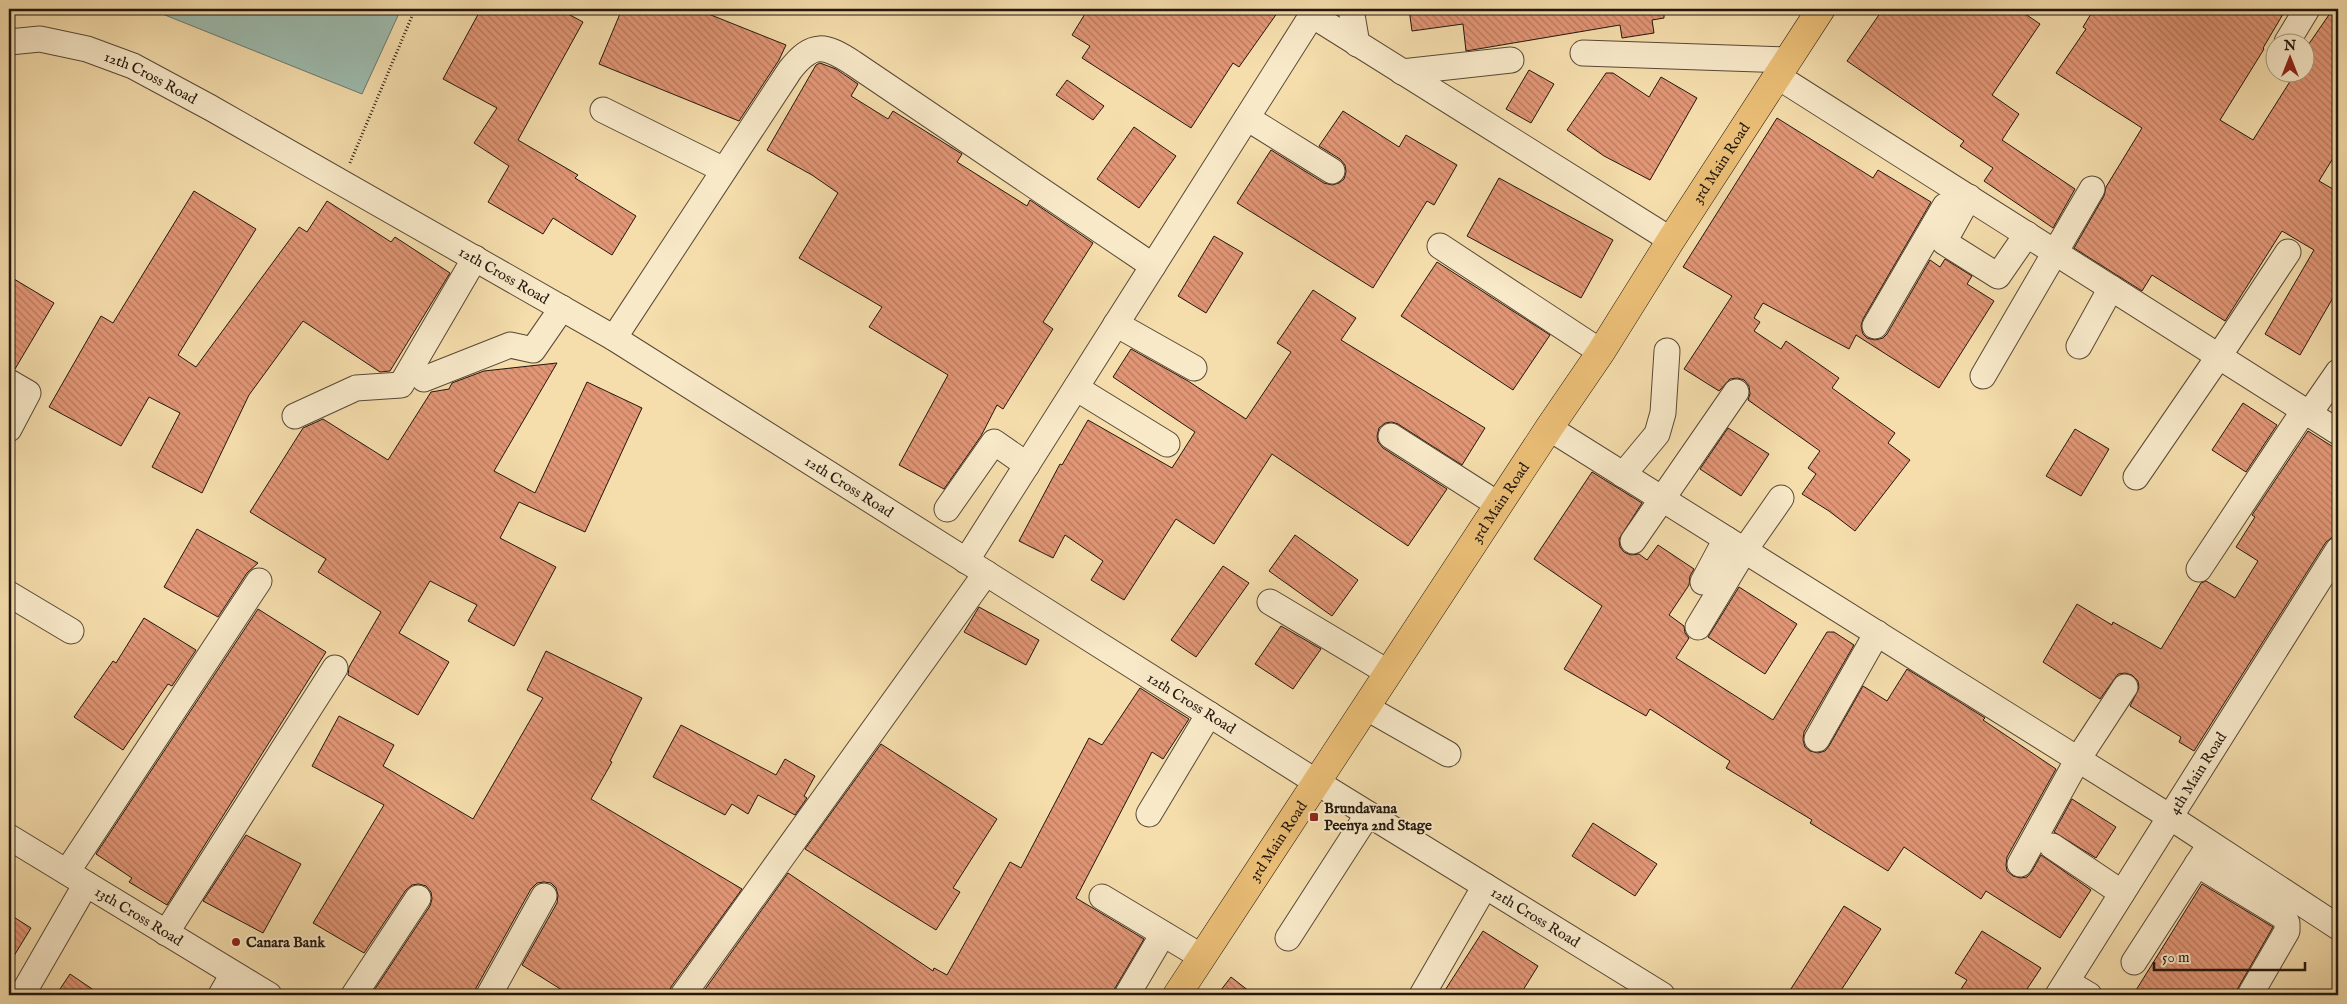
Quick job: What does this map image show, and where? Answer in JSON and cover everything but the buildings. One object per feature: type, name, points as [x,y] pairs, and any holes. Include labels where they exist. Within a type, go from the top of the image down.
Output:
[{"type":"main road","name":"3rd Main Road","points":[[1177,995],[1318,783],[1549,428],[1602,352],[1671,240],[1822,9]]},
{"type":"street","points":[[1351,9],[1357,44]]},
{"type":"street","points":[[2293,32],[2308,9]]},
{"type":"street","points":[[683,995],[976,567],[1027,465],[1312,15],[1671,240]]},
{"type":"street","name":"12th Cross Road","points":[[9,42],[40,39],[86,49],[133,66],[342,182],[562,308],[614,338],[1318,783],[1662,995]]},
{"type":"street","points":[[614,338],[790,70],[802,56],[816,48],[832,50],[1153,266]]},
{"type":"street","points":[[1583,53],[1783,68],[1962,193],[2338,432]]},
{"type":"street","points":[[1402,72],[1511,60]]},
{"type":"street","points":[[603,110],[724,170]]},
{"type":"street","points":[[1247,118],[1332,171]]},
{"type":"street","points":[[1983,376],[2092,189]]},
{"type":"street","points":[[1962,193],[1944,242],[1959,252],[1998,276],[2026,234]]},
{"type":"street","points":[[1875,326],[1962,193]]},
{"type":"street","points":[[1440,246],[1602,352]]},
{"type":"street","points":[[2136,477],[2288,252]]},
{"type":"street","points":[[295,416],[356,388],[401,385],[475,258]]},
{"type":"street","points":[[2079,346],[2111,288]]},
{"type":"street","points":[[424,380],[510,345],[532,350],[562,308]]},
{"type":"street","points":[[1116,324],[1194,368]]},
{"type":"street","points":[[1624,475],[1657,434],[1663,413],[1667,351]]},
{"type":"street","points":[[2198,569],[2299,418],[2309,414],[2338,372]]},
{"type":"street","points":[[9,382],[28,393],[9,429]]},
{"type":"street","points":[[1076,388],[1167,444]]},
{"type":"street","points":[[1633,541],[1736,392]]},
{"type":"street","points":[[1549,428],[2170,817],[2338,927]]},
{"type":"street","points":[[1391,436],[1499,505]]},
{"type":"street","points":[[947,509],[994,442],[1027,465]]},
{"type":"street","points":[[1703,582],[1735,545],[1781,498]]},
{"type":"street","points":[[1698,627],[1735,545]]},
{"type":"street","name":"4th Main Road","points":[[2063,988],[2338,550]]},
{"type":"street","points":[[22,995],[76,878],[259,581]]},
{"type":"street","points":[[9,594],[71,632]]},
{"type":"street","points":[[1270,602],[1390,673]]},
{"type":"street","points":[[1817,739],[1877,634]]},
{"type":"street","points":[[166,933],[335,668]]},
{"type":"street","points":[[2020,864],[2078,759],[2126,687]]},
{"type":"street","points":[[1367,708],[1448,754]]},
{"type":"street","points":[[1149,814],[1209,714]]},
{"type":"street","points":[[1288,938],[1368,814]]},
{"type":"street","name":"13th Cross Road","points":[[9,837],[269,995]]},
{"type":"street","points":[[2134,962],[2211,843]]},
{"type":"street","points":[[2052,846],[2122,894]]},
{"type":"street","points":[[2197,864],[2284,917],[2287,923],[2287,931],[2250,995]]},
{"type":"street","points":[[1422,995],[1486,886]]},
{"type":"street","points":[[489,995],[544,896]]},
{"type":"street","points":[[1102,897],[1202,957]]},
{"type":"street","points":[[354,995],[418,898]]},
{"type":"street","points":[[1127,995],[1163,934]]},
{"type":"street","points":[[221,995],[233,974]]},
{"type":"street","points":[[2063,988],[2089,995]]},
{"type":"path","points":[[342,182],[415,9]]},
{"type":"shaded area","points":[[150,9],[401,9],[362,94]]},
{"type":"place","name":"Brundavana Peenya 2nd Stage","points":[[1314,817]]},
{"type":"place","name":"Canara Bank","points":[[236,942]]}]
